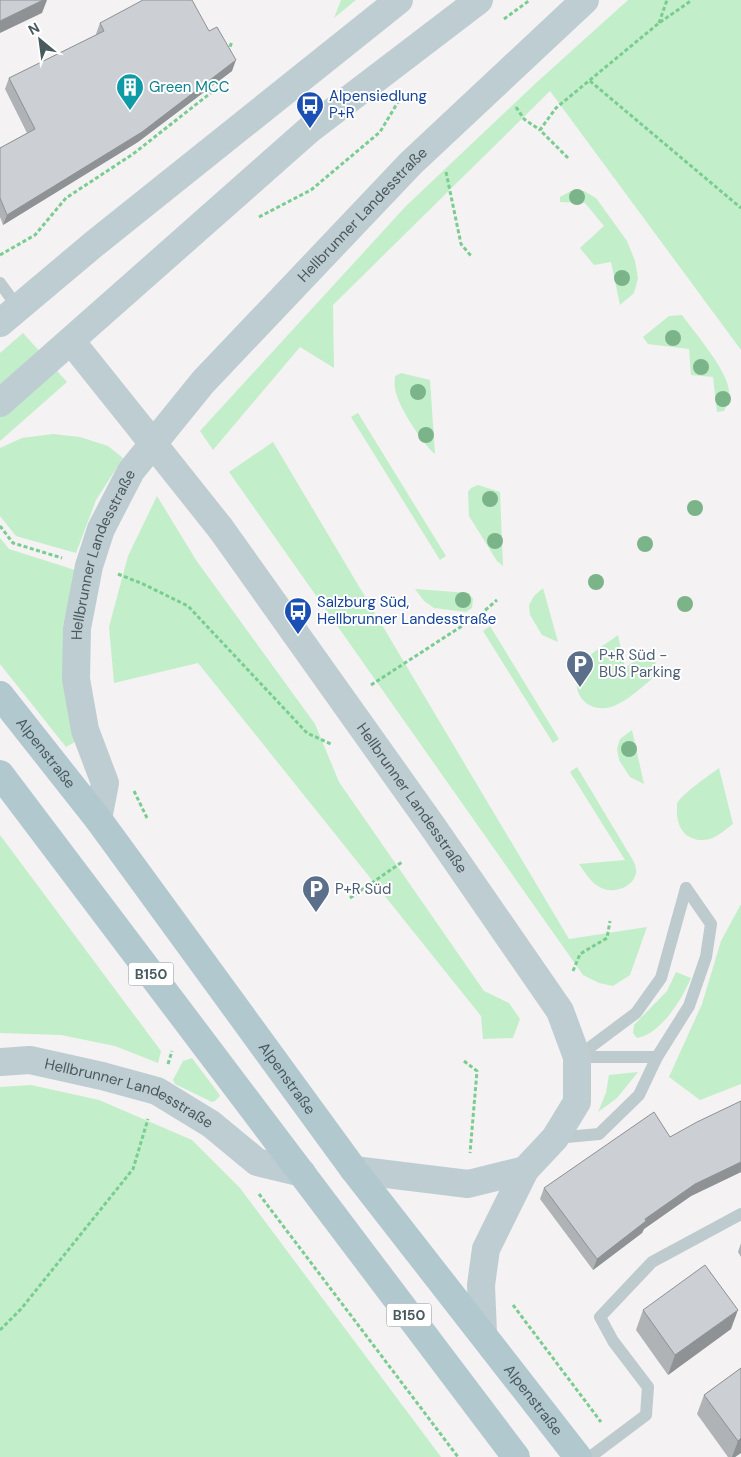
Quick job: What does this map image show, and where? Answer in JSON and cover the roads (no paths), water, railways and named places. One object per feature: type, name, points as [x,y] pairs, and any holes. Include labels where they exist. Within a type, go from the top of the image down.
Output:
[{"type":"main road","points":[[9,316],[94,244],[399,0]]},
{"type":"main road","points":[[0,404],[310,129],[479,0]]},
{"type":"main road","name":"Hellbrunner Landesstraße","points":[[98,819],[105,783],[86,730],[76,679],[78,628],[89,566],[101,529],[132,471],[203,382],[411,163],[585,0]]},
{"type":"main road","name":"Hellbrunner Landesstraße","points":[[71,341],[221,529],[434,827],[560,1011],[577,1057],[577,1102],[555,1138],[525,1170],[486,1249],[481,1285],[483,1333]]},
{"type":"main road","name":"Alpenstraße","points":[[0,695],[98,819],[354,1170],[578,1457]]},
{"type":"main road","name":"B150","points":[[0,774],[516,1457]]},
{"type":"main road","name":"Hellbrunner Landesstraße","points":[[0,1062],[30,1060],[102,1076],[157,1091],[211,1124],[256,1162],[302,1173]]},
{"type":"main road","points":[[354,1170],[468,1184],[525,1170]]},
{"type":"lane","points":[[0,283],[9,316]]},
{"type":"lane","points":[[555,1138],[599,1134],[639,1095],[657,1057],[689,1006],[706,957],[710,924],[686,888],[661,978],[636,1014],[577,1057]]},
{"type":"lane","points":[[577,1057],[657,1057]]},
{"type":"lane","points":[[590,1457],[646,1415],[648,1387],[613,1341],[600,1317],[652,1262],[741,1214]]},
{"type":"place","name":"Green MCC","points":[[130,111]]},
{"type":"place","name":"Alpensiedlung P+R","points":[[310,129]]},
{"type":"place","name":"Salzburg Süd, Hellbrunner Landesstraße","points":[[298,635]]},
{"type":"place","name":"P+R Süd - BUS Parking","points":[[580,688]]},
{"type":"place","name":"P+R Süd","points":[[316,913]]}]
